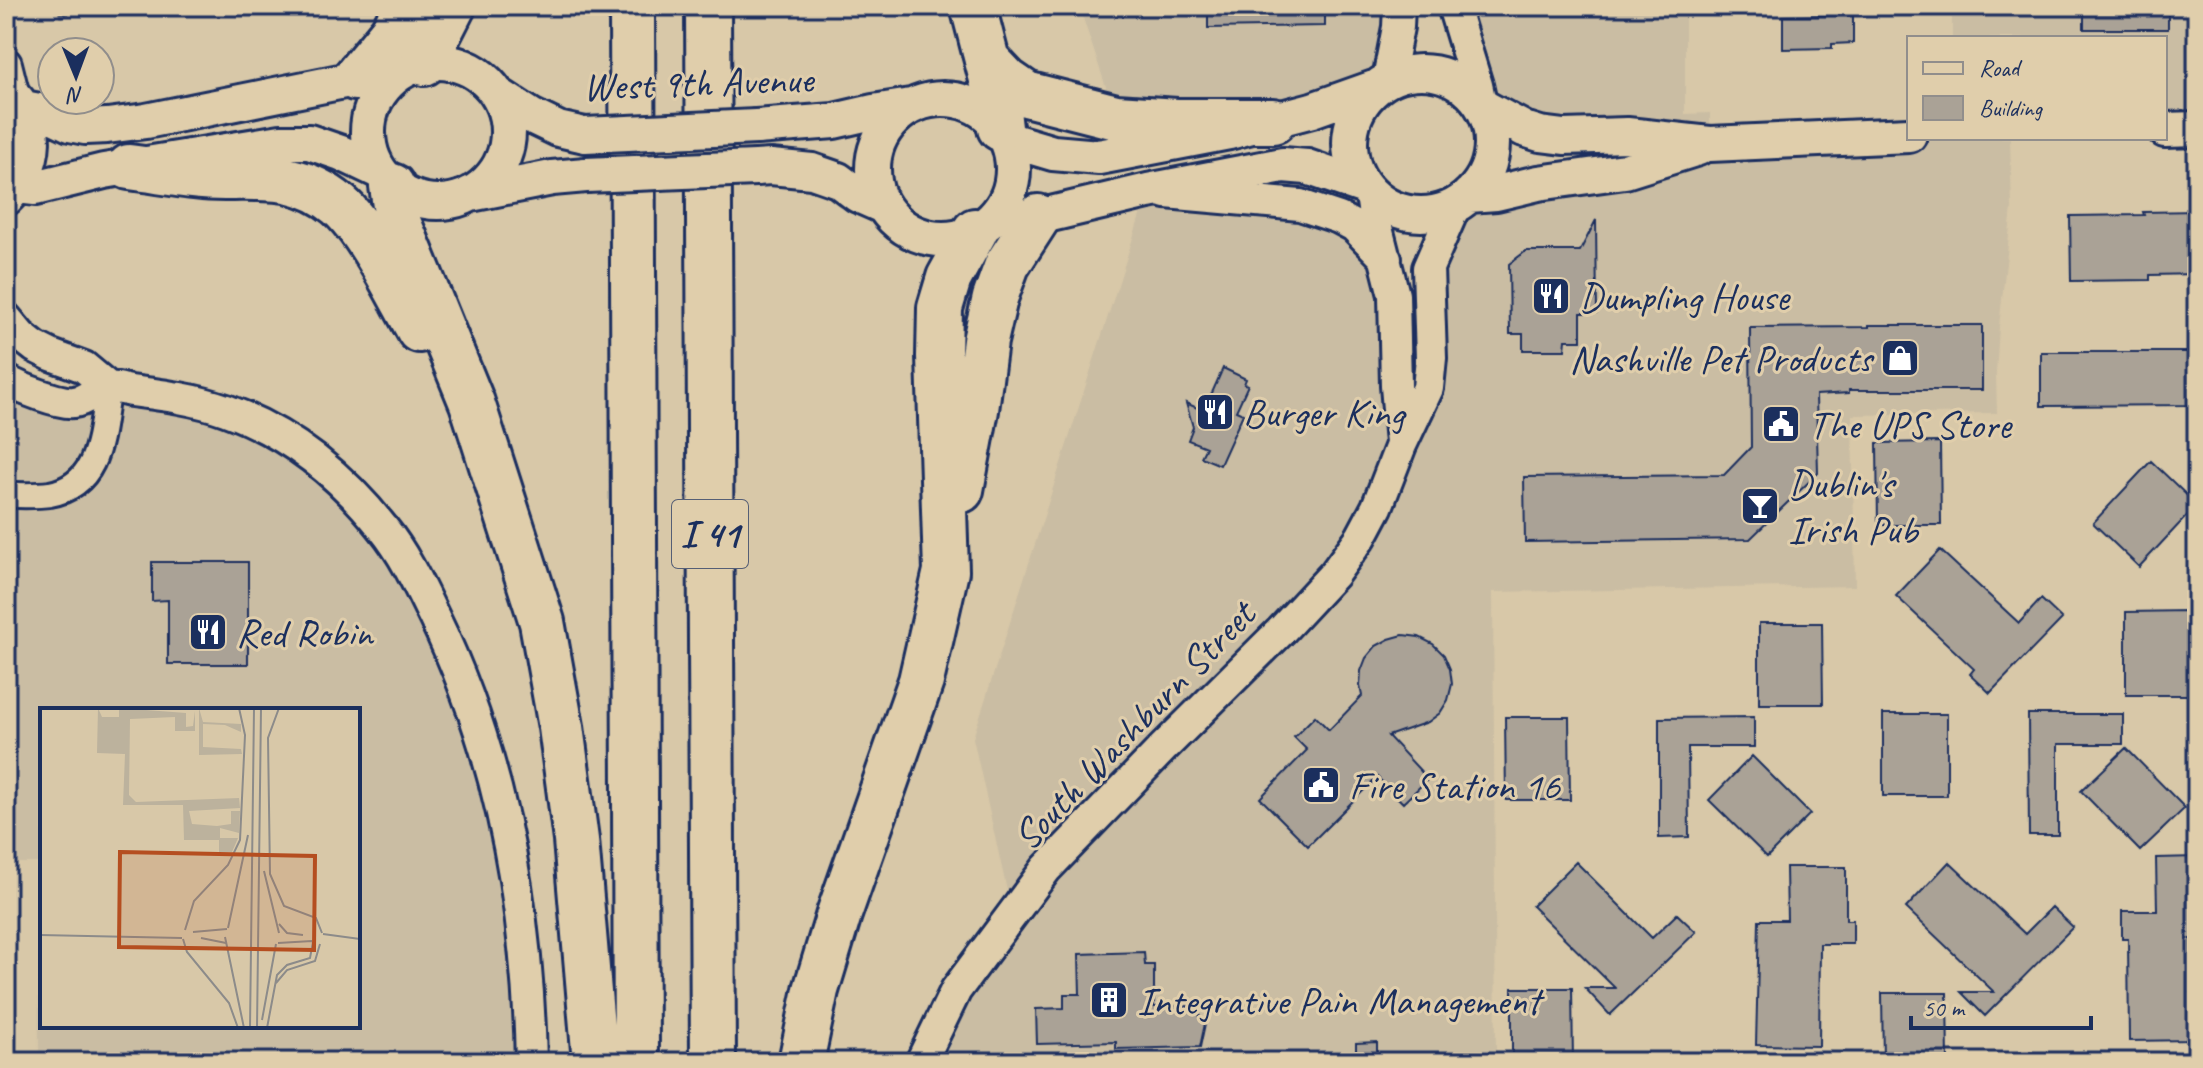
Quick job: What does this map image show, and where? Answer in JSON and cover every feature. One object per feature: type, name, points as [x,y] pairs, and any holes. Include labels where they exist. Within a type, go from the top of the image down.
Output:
[{"type":"highway","points":[[355,78],[392,33],[407,6]]},
{"type":"highway","points":[[414,67],[453,6]]},
{"type":"highway","name":"I 41","points":[[632,6],[636,1062]]},
{"type":"highway","name":"I 41","points":[[708,6],[713,1062]]},
{"type":"highway","points":[[973,6],[1003,133]]},
{"type":"highway","points":[[988,61],[1007,81],[1026,94],[1116,117],[1177,121],[1273,121]]},
{"type":"highway","points":[[129,167],[203,177],[290,180],[311,187],[340,206],[360,229],[433,356],[466,421],[488,454]]},
{"type":"highway","points":[[385,178],[397,219],[467,389],[542,622],[561,727],[576,840],[595,1062]]},
{"type":"highway","points":[[801,1062],[816,990],[839,914],[921,681],[946,571],[995,298],[1007,265],[1038,217]]},
{"type":"highway","points":[[946,571],[940,308],[949,278],[981,227]]},
{"type":"main road","points":[[12,89],[45,112],[70,124],[107,126],[445,62],[465,67],[483,78],[497,94],[505,112],[508,131],[506,150],[498,168],[486,183],[470,194]]},
{"type":"main road","points":[[385,178],[369,150],[367,127],[373,105],[385,85],[414,67]]},
{"type":"main road","points":[[1003,133],[1053,153],[1099,157],[1273,121],[1413,72],[1452,78],[1483,106],[1524,129],[1550,135],[1581,138],[1627,135],[1710,144],[1907,135]]},
{"type":"main road","points":[[1366,190],[1352,157],[1350,132],[1358,108],[1381,84]]},
{"type":"main road","points":[[12,89],[31,127],[32,147],[28,168],[12,192]]},
{"type":"main road","name":"West 9th Avenue","points":[[497,94],[558,129],[585,135],[834,121],[911,106]]},
{"type":"main road","points":[[981,227],[1002,206],[1011,185],[1013,161],[1003,133],[982,111],[959,101],[934,99],[911,106],[895,118],[875,150],[872,170],[875,189],[883,206],[904,228],[917,234],[947,239],[981,227],[1283,165],[1307,167],[1366,190],[1390,207],[1411,214],[1434,213],[1462,200],[1538,183],[1625,171],[1710,144]]},
{"type":"main road","points":[[1462,200],[1488,169],[1491,156],[1491,128],[1483,106]]},
{"type":"main road","points":[[2167,130],[2197,129]]},
{"type":"main road","points":[[12,192],[233,148],[309,142],[341,153],[385,178],[410,197],[430,202],[450,201],[470,194],[552,178],[784,167],[812,171],[838,180],[858,195],[883,206]]},
{"type":"street","points":[[1381,84],[1398,27],[1399,6]]},
{"type":"street","points":[[1453,6],[1483,106]]},
{"type":"street","name":"South Washburn Street","points":[[1366,190],[1394,295],[1401,445]]},
{"type":"street","points":[[1148,191],[1300,205],[1354,226],[1386,259]]},
{"type":"street","name":"South Washburn Street","points":[[921,1062],[956,990],[1046,869],[1281,631],[1352,550],[1377,507],[1428,388],[1431,358],[1428,268],[1462,200]]},
{"type":"street","points":[[6,318],[35,347],[84,367],[108,387],[209,404],[301,448],[328,470],[384,529],[412,572],[448,647],[477,727],[499,802],[523,935],[531,1062]]},
{"type":"street","points":[[6,380],[17,387],[74,402],[108,387]]},
{"type":"street","points":[[6,495],[48,494],[71,486],[83,477],[94,461],[108,387]]},
{"type":"shaded area","points":[[1079,6],[1399,6],[1388,79],[1339,101],[1116,117]]},
{"type":"shaded area","points":[[1453,6],[1685,6],[1685,114],[1710,113],[1710,144],[1907,138],[2010,140],[2012,208],[1999,327],[1997,413],[1852,415],[1855,586],[1493,592],[1496,1062],[921,1062],[1012,913],[973,738],[1148,191],[1300,205],[1386,259],[1401,443],[1455,206],[1708,145],[1485,108]]},
{"type":"shaded area","points":[[1952,6],[2197,6],[2197,129],[2167,130],[2167,36],[1952,36]]},
{"type":"shaded area","points":[[6,380],[18,387],[108,387],[229,411],[384,529],[477,727],[531,1062],[39,1062],[38,863],[6,863]]},
{"type":"building","points":[[1208,6],[1325,6],[1325,26],[1208,28]]},
{"type":"building","points":[[2084,6],[2168,6],[2168,29],[2084,29]]},
{"type":"building","points":[[1853,15],[1853,43],[1832,44],[1832,48],[1783,49],[1783,16]]},
{"type":"building","points":[[2197,211],[2197,274],[2150,275],[2150,280],[2071,281],[2070,216]]},
{"type":"building","points":[[1596,220],[1597,313],[1581,313],[1581,340],[1566,340],[1565,350],[1523,350],[1523,334],[1510,334],[1509,264],[1526,251],[1580,251]]},
{"type":"building","points":[[1982,325],[1982,390],[1849,390],[1849,393],[1816,395],[1818,473],[1750,539],[1525,542],[1524,477],[1724,475],[1751,447],[1750,328]]},
{"type":"building","points":[[2041,352],[2197,352],[2197,405],[2041,406]]},
{"type":"building","name":"Burger King","points":[[1223,368],[1246,379],[1244,384],[1248,385],[1236,411],[1243,414],[1220,465],[1201,457],[1206,447],[1188,440],[1193,427],[1186,403],[1204,411]]},
{"type":"building","points":[[1940,442],[1941,525],[1878,525],[1877,443]]},
{"type":"building","points":[[2151,461],[2197,505],[2139,567],[2093,523]]},
{"type":"building","points":[[1940,550],[2019,623],[2041,599],[2062,619],[1990,693],[1970,674],[1974,669],[1896,596]]},
{"type":"building","name":"Red Robin","points":[[152,562],[248,562],[248,664],[168,664],[168,600],[152,601]]},
{"type":"building","points":[[2188,611],[2190,695],[2126,695],[2126,612]]},
{"type":"building","points":[[1759,623],[1822,623],[1823,704],[1759,704]]},
{"type":"building","points":[[1403,635],[1419,637],[1433,644],[1444,655],[1450,669],[1452,684],[1448,700],[1440,713],[1428,722],[1388,736],[1428,779],[1403,803],[1377,777],[1308,846],[1260,798],[1307,750],[1294,737],[1315,716],[1329,730],[1362,696],[1361,671],[1366,658],[1376,646]]},
{"type":"building","points":[[1883,714],[1947,714],[1947,796],[1883,796]]},
{"type":"building","points":[[2028,714],[2123,714],[2123,744],[2058,744],[2058,835],[2029,835]]},
{"type":"building","points":[[1505,717],[1569,717],[1570,800],[1506,800]]},
{"type":"building","points":[[1754,717],[1754,747],[1688,747],[1689,837],[1659,838],[1659,718]]},
{"type":"building","points":[[2126,748],[2185,808],[2140,851],[2081,791]]},
{"type":"building","points":[[1752,756],[1810,814],[1767,857],[1709,800]]},
{"type":"building","points":[[2197,857],[2197,939],[2191,939],[2192,1040],[2129,1041],[2128,939],[2122,939],[2122,911],[2157,911],[2156,858]]},
{"type":"building","points":[[1576,862],[1652,938],[1677,914],[1696,932],[1610,1015],[1585,988],[1615,988],[1532,906]]},
{"type":"building","points":[[1949,862],[2025,934],[2052,907],[2073,927],[1985,1016],[1961,992],[1994,992],[1906,908]]},
{"type":"building","points":[[1786,867],[1846,867],[1846,920],[1853,920],[1853,944],[1820,944],[1819,1046],[1756,1045],[1759,920],[1787,920]]},
{"type":"building","name":"Integrative Pain Management","points":[[1144,952],[1145,965],[1154,965],[1154,1007],[1199,1006],[1200,1019],[1206,1019],[1200,1047],[1116,1049],[1116,1042],[1037,1044],[1036,1009],[1064,1008],[1064,994],[1080,994],[1079,954]]},
{"type":"building","points":[[1512,988],[1572,988],[1573,1062],[1512,1062]]},
{"type":"building","points":[[1882,993],[1947,993],[1948,1062],[1883,1062]]},
{"type":"building","points":[[1377,1042],[1377,1062],[1356,1062],[1356,1043]]},
{"type":"waterway","points":[[62,14],[76,6]]},
{"type":"place","name":"Dumpling House","points":[[1551,296]]},
{"type":"place","name":"Nashville Pet Products","points":[[1900,358]]},
{"type":"place","name":"Burger King","points":[[1215,412]]},
{"type":"place","name":"The UPS Store","points":[[1781,424]]},
{"type":"place","name":"Dublin's Irish Pub","points":[[1760,506]]},
{"type":"place","name":"Red Robin","points":[[208,632]]},
{"type":"place","name":"Fire Station 16","points":[[1321,785]]},
{"type":"place","name":"Integrative Pain Management","points":[[1109,1000]]}]
